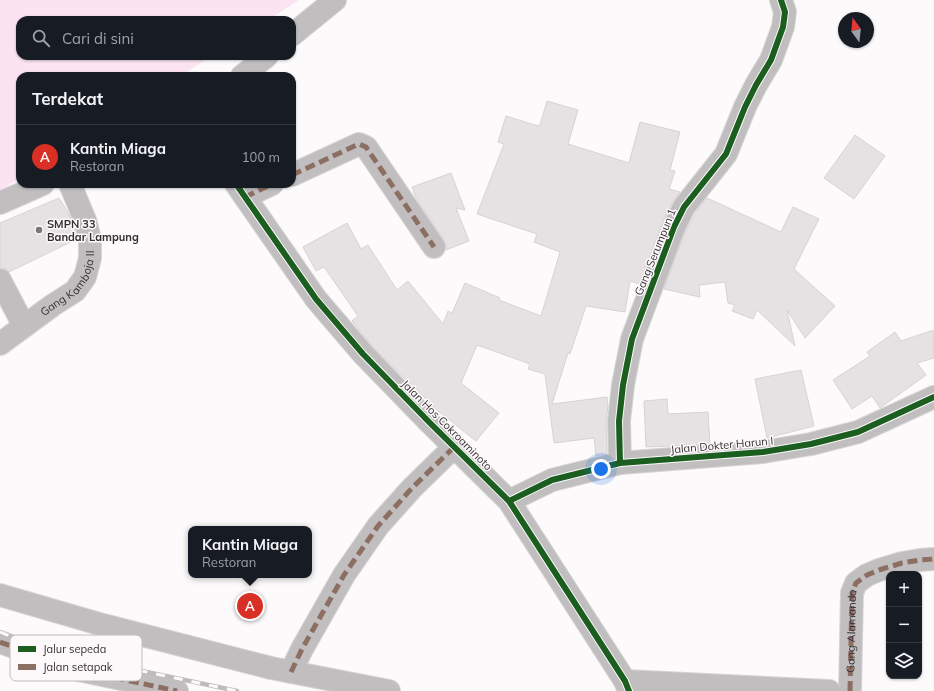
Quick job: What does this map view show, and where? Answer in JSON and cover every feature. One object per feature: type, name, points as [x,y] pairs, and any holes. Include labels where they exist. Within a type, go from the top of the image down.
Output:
[{"type":"street","points":[[296,32],[335,0]]},
{"type":"street","name":"Gang Serumpun 1","points":[[620,463],[619,421],[632,339],[674,227],[684,207],[726,154],[745,107],[771,60],[783,27],[785,12],[781,0]]},
{"type":"street","points":[[247,72],[262,60]]},
{"type":"street","points":[[296,173],[359,144],[366,147],[434,247]]},
{"type":"street","points":[[0,203],[34,188]]},
{"type":"street","name":"Gang Kamboja II","points":[[0,344],[53,305],[75,291],[85,277],[90,258],[90,239],[85,220],[72,188]]},
{"type":"street","points":[[240,190],[251,188]]},
{"type":"street","name":"Jalan Hos Cokroaminoto","points":[[240,190],[316,299],[363,354],[430,423],[510,501],[627,686]]},
{"type":"street","name":"Gang Kamboja II","points":[[0,280],[24,326]]},
{"type":"street","name":"Jalan Dokter Harun I","points":[[510,501],[552,480],[620,463],[763,452],[811,444],[858,432],[934,396]]},
{"type":"street","points":[[292,672],[302,649],[340,582],[378,526],[412,488],[454,447]]},
{"type":"street","name":"Gang Alamanda","points":[[850,691],[852,593],[856,583],[867,575],[902,562],[934,559]]},
{"type":"street","points":[[0,595],[103,625],[271,668],[389,691]]},
{"type":"street","points":[[0,642],[10,646]]},
{"type":"street","points":[[130,681],[177,691]]},
{"type":"street","points":[[627,686],[829,691]]},
{"type":"shaded area","points":[[0,0],[299,0],[274,16],[16,16],[16,60],[206,60],[186,72],[16,72],[16,181],[0,191]]},
{"type":"building","points":[[547,101],[578,110],[568,144],[629,163],[640,122],[680,132],[670,170],[675,171],[669,189],[680,192],[673,201],[663,221],[639,284],[630,281],[625,312],[586,306],[570,354],[568,353],[552,404],[607,397],[607,453],[596,456],[594,438],[554,443],[545,374],[528,369],[530,364],[477,345],[461,383],[499,413],[476,441],[428,403],[426,401],[427,400],[372,346],[352,321],[358,316],[324,267],[316,271],[303,247],[347,223],[361,249],[368,245],[397,290],[408,281],[443,324],[448,311],[452,313],[465,283],[500,298],[499,300],[541,316],[560,252],[534,242],[537,234],[477,214],[504,144],[498,142],[506,116],[538,126],[540,125]]},
{"type":"building","points":[[855,135],[885,156],[854,199],[824,178]]},
{"type":"building","points":[[451,173],[465,210],[456,208],[469,241],[446,250],[444,240],[416,198],[412,187]]},
{"type":"building","name":"SMPN 33 Bandar Lampung","points":[[59,198],[69,214],[77,239],[9,272],[6,269],[0,268],[0,223]]},
{"type":"building","points":[[707,198],[781,232],[793,207],[819,219],[794,269],[835,306],[805,338],[787,310],[795,346],[757,310],[753,319],[732,311],[735,305],[728,303],[725,282],[699,285],[700,297],[664,289],[685,232],[695,214]]},
{"type":"building","points":[[934,330],[934,358],[917,363],[926,375],[880,408],[872,396],[852,409],[833,380],[870,356],[867,352],[895,332],[901,341]]},
{"type":"building","points":[[801,370],[814,426],[767,438],[755,379]]},
{"type":"building","points":[[667,399],[668,414],[708,412],[710,444],[646,447],[644,401]]},
{"type":"railway","points":[[0,632],[10,636]]},
{"type":"railway","points":[[142,671],[237,691]]},
{"type":"marked path","points":[[296,173],[359,144],[366,147],[434,247]]},
{"type":"marked path","points":[[245,197],[264,188]]},
{"type":"marked path","points":[[291,672],[302,649],[344,575],[378,526],[412,488],[454,447]]},
{"type":"marked path","points":[[850,691],[852,593],[856,583],[867,575],[879,570],[902,563],[934,559]]},
{"type":"marked path","points":[[0,642],[10,646]]},
{"type":"marked path","points":[[130,681],[177,691]]},
{"type":"cycle path","points":[[620,463],[619,421],[623,385],[632,339],[674,227],[684,207],[726,154],[745,107],[771,60],[783,27],[785,12],[781,0]]},
{"type":"cycle path","points":[[239,188],[316,299],[363,354],[509,501],[625,681],[629,691]]},
{"type":"cycle path","points":[[509,501],[552,480],[620,463],[763,452],[811,444],[858,432],[934,397]]},
{"type":"place","name":"SMPN 33 Bandar Lampung","points":[[39,230]]},
{"type":"place","name":"Kantin Miaga","points":[[250,606]]}]
